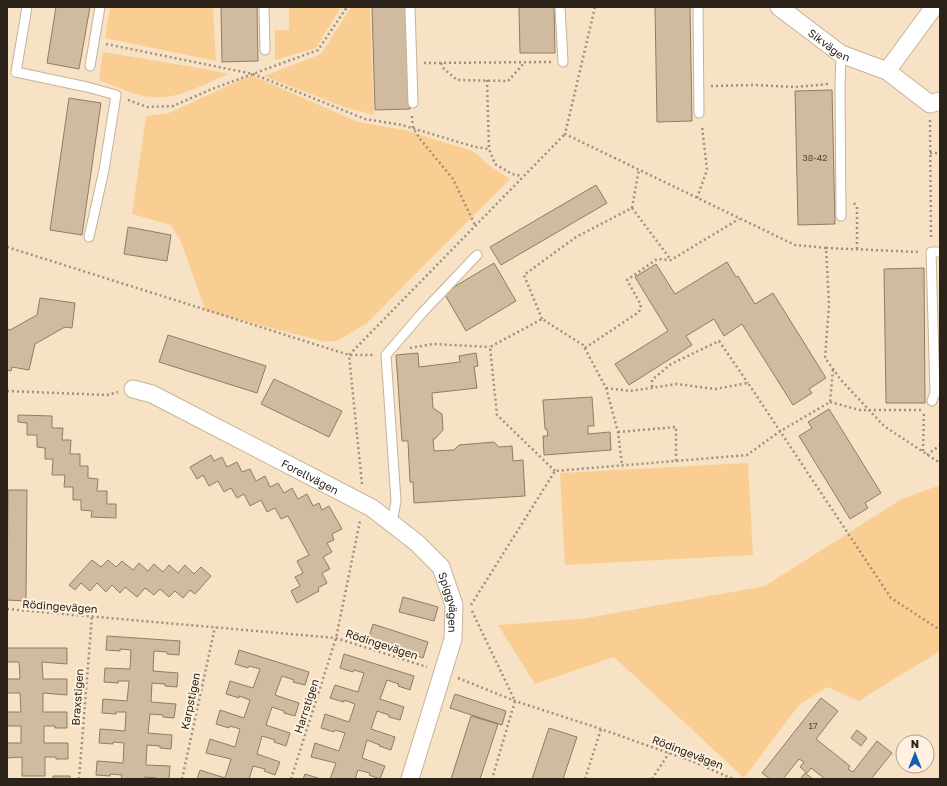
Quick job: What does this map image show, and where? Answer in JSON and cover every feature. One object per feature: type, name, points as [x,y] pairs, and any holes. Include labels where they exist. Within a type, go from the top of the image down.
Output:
[{"type":"street","name":"Sikvägen","points":[[780,7],[841,54],[887,71],[935,102]]},
{"type":"street","points":[[887,71],[934,7]]},
{"type":"street","name":"Forellvägen","points":[[133,389],[152,394],[364,504]]},
{"type":"street","name":"Spiggvägen","points":[[364,504],[372,508],[417,543],[441,567],[454,605],[453,639],[410,779]]},
{"type":"lane","points":[[26,7],[16,72],[87,87],[116,95],[104,170],[88,237]]},
{"type":"lane","points":[[90,66],[100,7]]},
{"type":"lane","points":[[264,7],[265,50]]},
{"type":"lane","points":[[410,7],[413,103]]},
{"type":"lane","points":[[560,7],[563,62]]},
{"type":"lane","points":[[698,7],[700,113]]},
{"type":"lane","points":[[840,216],[841,54]]},
{"type":"lane","points":[[932,401],[935,393],[935,252]]},
{"type":"lane","points":[[392,523],[396,501],[387,354],[422,312],[477,255]]},
{"type":"path","points":[[116,95],[147,107],[173,106],[212,89],[318,50],[347,7]]},
{"type":"path","points":[[595,7],[565,134],[795,245],[826,248],[935,252],[930,153],[935,102]]},
{"type":"path","points":[[94,42],[253,74],[365,119],[402,124],[476,147],[489,149]]},
{"type":"path","points":[[412,63],[582,62]]},
{"type":"path","points":[[441,63],[444,69],[457,80],[508,81],[524,63]]},
{"type":"path","points":[[487,80],[489,149],[495,164],[512,174],[522,176]]},
{"type":"path","points":[[700,87],[730,85],[796,87],[831,84],[840,86]]},
{"type":"path","points":[[413,103],[411,113],[414,128],[420,139],[453,179],[475,225]]},
{"type":"path","points":[[697,198],[706,170],[704,135],[700,113]]},
{"type":"path","points":[[930,153],[940,153]]},
{"type":"path","points":[[639,169],[632,208],[671,260]]},
{"type":"path","points":[[622,465],[618,432],[606,388],[583,345],[542,319],[524,275],[576,237],[632,208]]},
{"type":"path","points":[[585,348],[639,312],[641,305],[627,280],[657,259],[671,260],[739,219]]},
{"type":"path","points":[[7,247],[349,355],[387,354],[433,344],[490,347],[542,319]]},
{"type":"path","points":[[826,248],[829,306],[825,358],[841,380],[884,426],[940,463]]},
{"type":"path","points":[[652,387],[652,380],[671,364],[718,341],[748,383],[891,598],[940,630]]},
{"type":"path","points":[[490,347],[497,415],[554,471],[747,455],[780,432],[830,402],[860,410],[870,411],[924,410],[923,451]]},
{"type":"path","points":[[830,402],[833,369]]},
{"type":"path","points":[[606,388],[630,391],[677,384],[715,389],[748,383]]},
{"type":"path","points":[[7,391],[106,395],[133,389]]},
{"type":"path","points":[[618,432],[676,427],[676,461]]},
{"type":"path","points":[[927,455],[940,445]]},
{"type":"path","points":[[492,779],[515,701],[470,608],[554,471]]},
{"type":"path","points":[[336,638],[364,504]]},
{"type":"path","name":"Rödingevägen","points":[[7,609],[336,638],[443,672],[515,701],[601,729],[694,762],[733,779]]},
{"type":"path","name":"Braxstigen","points":[[79,779],[92,616]]},
{"type":"path","name":"Karpstigen","points":[[182,779],[215,627]]},
{"type":"path","name":"Harrstigen","points":[[291,779],[336,638]]},
{"type":"path","points":[[585,779],[601,729]]},
{"type":"path","points":[[652,779],[669,753]]},
{"type":"shaded area","points":[[110,7],[213,7],[216,61],[105,38]]},
{"type":"shaded area","points":[[289,7],[341,7],[316,48],[275,60],[275,30],[289,30]]},
{"type":"shaded area","points":[[351,7],[370,7],[374,115],[344,107],[264,76],[321,54]]},
{"type":"shaded area","points":[[103,52],[228,74],[181,94],[162,97],[145,96],[132,93],[99,80]]},
{"type":"shaded area","points":[[251,75],[358,122],[404,130],[473,151],[490,166],[510,179],[367,323],[337,341],[325,342],[206,311],[181,242],[171,225],[132,214],[146,116],[169,113]]},
{"type":"shaded area","points":[[748,463],[753,555],[565,565],[560,473]]},
{"type":"shaded area","points":[[940,485],[940,651],[859,701],[827,687],[799,705],[744,778],[614,657],[535,684],[498,625],[581,619],[765,586],[900,500]]},
{"type":"building","points":[[56,7],[90,7],[79,69],[47,63]]},
{"type":"building","points":[[221,7],[257,7],[258,61],[222,62]]},
{"type":"building","points":[[372,7],[407,7],[410,109],[375,110]]},
{"type":"building","points":[[519,7],[554,7],[555,53],[520,53]]},
{"type":"building","points":[[655,7],[690,7],[692,121],[657,122]]},
{"type":"building","points":[[832,90],[835,224],[798,225],[795,91]]},
{"type":"building","points":[[69,98],[101,103],[82,235],[50,230]]},
{"type":"building","points":[[596,185],[607,203],[501,265],[490,247]]},
{"type":"building","points":[[128,227],[171,235],[167,261],[124,254]]},
{"type":"building","points":[[727,262],[736,277],[738,276],[755,304],[773,293],[826,378],[809,389],[812,393],[793,405],[742,324],[724,336],[714,319],[686,336],[692,345],[629,385],[615,364],[668,331],[635,277],[656,264],[675,294]]},
{"type":"building","points":[[494,263],[516,301],[466,331],[444,293]]},
{"type":"building","points":[[924,268],[925,403],[886,403],[884,269]]},
{"type":"building","points":[[40,298],[75,303],[72,328],[65,327],[35,344],[29,370],[12,367],[11,371],[7,370],[7,329],[10,330],[37,315]]},
{"type":"building","points":[[168,335],[266,366],[257,393],[159,362]]},
{"type":"building","points":[[418,353],[419,367],[460,362],[459,356],[476,353],[478,366],[474,367],[477,388],[432,393],[433,408],[442,414],[443,430],[435,439],[433,439],[434,451],[454,450],[459,445],[494,442],[499,447],[512,446],[513,461],[523,460],[525,496],[414,503],[413,482],[410,482],[408,441],[402,441],[396,355]]},
{"type":"building","points":[[274,379],[342,411],[329,437],[261,404]]},
{"type":"building","points":[[592,397],[594,426],[588,426],[588,434],[610,432],[611,450],[544,455],[543,436],[548,436],[547,429],[545,429],[543,400]]},
{"type":"building","points":[[829,409],[881,493],[865,503],[868,508],[850,519],[799,436],[812,428],[808,422]]},
{"type":"building","points":[[18,415],[52,416],[52,428],[63,428],[62,440],[71,440],[70,454],[80,454],[80,466],[88,466],[88,478],[98,479],[97,491],[107,491],[107,504],[116,504],[116,518],[91,517],[92,511],[81,510],[81,500],[73,500],[73,487],[64,487],[65,475],[52,475],[53,459],[45,459],[45,448],[37,447],[37,435],[27,435],[27,423],[18,422]]},
{"type":"building","points":[[211,455],[214,461],[222,457],[227,467],[237,462],[242,472],[250,469],[256,481],[265,476],[270,487],[278,483],[284,493],[292,488],[298,499],[307,494],[313,506],[319,503],[322,510],[329,506],[342,529],[332,534],[334,540],[327,543],[332,552],[323,557],[330,569],[322,573],[327,583],[318,588],[319,591],[297,603],[291,591],[300,586],[295,577],[303,573],[297,561],[309,555],[288,516],[281,519],[275,508],[267,512],[261,500],[250,506],[244,494],[237,498],[231,488],[224,492],[218,481],[209,486],[203,475],[197,479],[190,467]]},
{"type":"building","points":[[8,490],[27,490],[26,601],[7,600]]},
{"type":"building","points":[[92,560],[101,567],[108,560],[116,567],[122,561],[133,570],[139,563],[148,571],[154,564],[163,572],[169,565],[178,573],[185,565],[194,574],[201,567],[211,576],[195,594],[190,590],[183,598],[175,591],[169,597],[160,589],[154,595],[145,588],[137,597],[125,587],[120,593],[112,585],[106,592],[97,583],[90,591],[81,583],[75,590],[69,585]]},
{"type":"building","points":[[403,597],[438,607],[434,621],[399,612]]},
{"type":"building","points":[[373,624],[428,642],[423,658],[368,640]]},
{"type":"building","points":[[107,636],[180,641],[179,655],[154,651],[153,671],[178,673],[177,687],[152,683],[151,702],[176,704],[174,718],[150,714],[148,733],[172,735],[171,749],[147,745],[146,765],[170,766],[169,779],[145,777],[145,779],[121,779],[122,775],[96,775],[97,761],[123,763],[124,743],[99,743],[100,729],[125,731],[126,712],[116,712],[116,714],[102,713],[103,699],[127,701],[129,681],[118,681],[118,683],[104,682],[105,668],[130,669],[131,650],[106,650]]},
{"type":"building","points":[[7,648],[67,648],[67,664],[42,662],[43,679],[67,679],[67,695],[43,693],[43,712],[67,712],[67,728],[44,726],[44,743],[68,743],[68,759],[45,757],[45,776],[22,776],[22,757],[7,758],[7,743],[21,743],[21,726],[7,726],[7,712],[21,712],[20,693],[7,693],[7,679],[20,679],[19,662],[7,662]]},
{"type":"building","points":[[239,650],[309,672],[305,685],[293,682],[294,680],[282,676],[275,695],[299,703],[295,716],[284,713],[284,711],[272,707],[266,725],[290,733],[286,746],[274,742],[275,740],[262,736],[257,754],[280,762],[275,775],[264,771],[265,769],[253,766],[249,779],[197,779],[200,770],[225,778],[231,759],[206,753],[210,739],[235,747],[240,729],[230,726],[229,728],[216,724],[220,710],[244,718],[250,700],[239,696],[239,698],[226,694],[230,681],[253,688],[260,669],[249,666],[248,668],[235,664]]},
{"type":"building","points":[[344,654],[414,676],[410,690],[387,680],[380,699],[404,707],[400,720],[389,717],[389,715],[377,711],[371,729],[395,737],[391,750],[367,740],[362,758],[385,766],[380,779],[369,775],[370,773],[358,770],[355,779],[330,779],[336,763],[311,757],[315,743],[339,751],[345,733],[335,730],[334,732],[321,728],[325,714],[349,722],[355,704],[344,700],[344,702],[330,698],[335,685],[358,692],[364,673],[354,670],[353,672],[340,668]]},
{"type":"building","points":[[455,694],[506,711],[502,725],[450,708]]},
{"type":"building","points":[[821,698],[838,711],[816,739],[850,766],[848,769],[853,772],[877,741],[892,753],[871,779],[825,779],[811,768],[807,773],[800,767],[804,762],[799,759],[783,779],[770,779],[762,773]]},
{"type":"building","points":[[471,716],[498,724],[480,779],[451,779]]},
{"type":"building","points":[[549,728],[577,737],[563,779],[532,779]]},
{"type":"building","points":[[857,730],[867,738],[861,746],[851,738]]},
{"type":"building","points":[[805,773],[813,779],[800,779]]},
{"type":"building","points":[[305,774],[321,779],[303,779]]},
{"type":"building","points":[[53,776],[70,776],[70,779],[53,779]]}]
